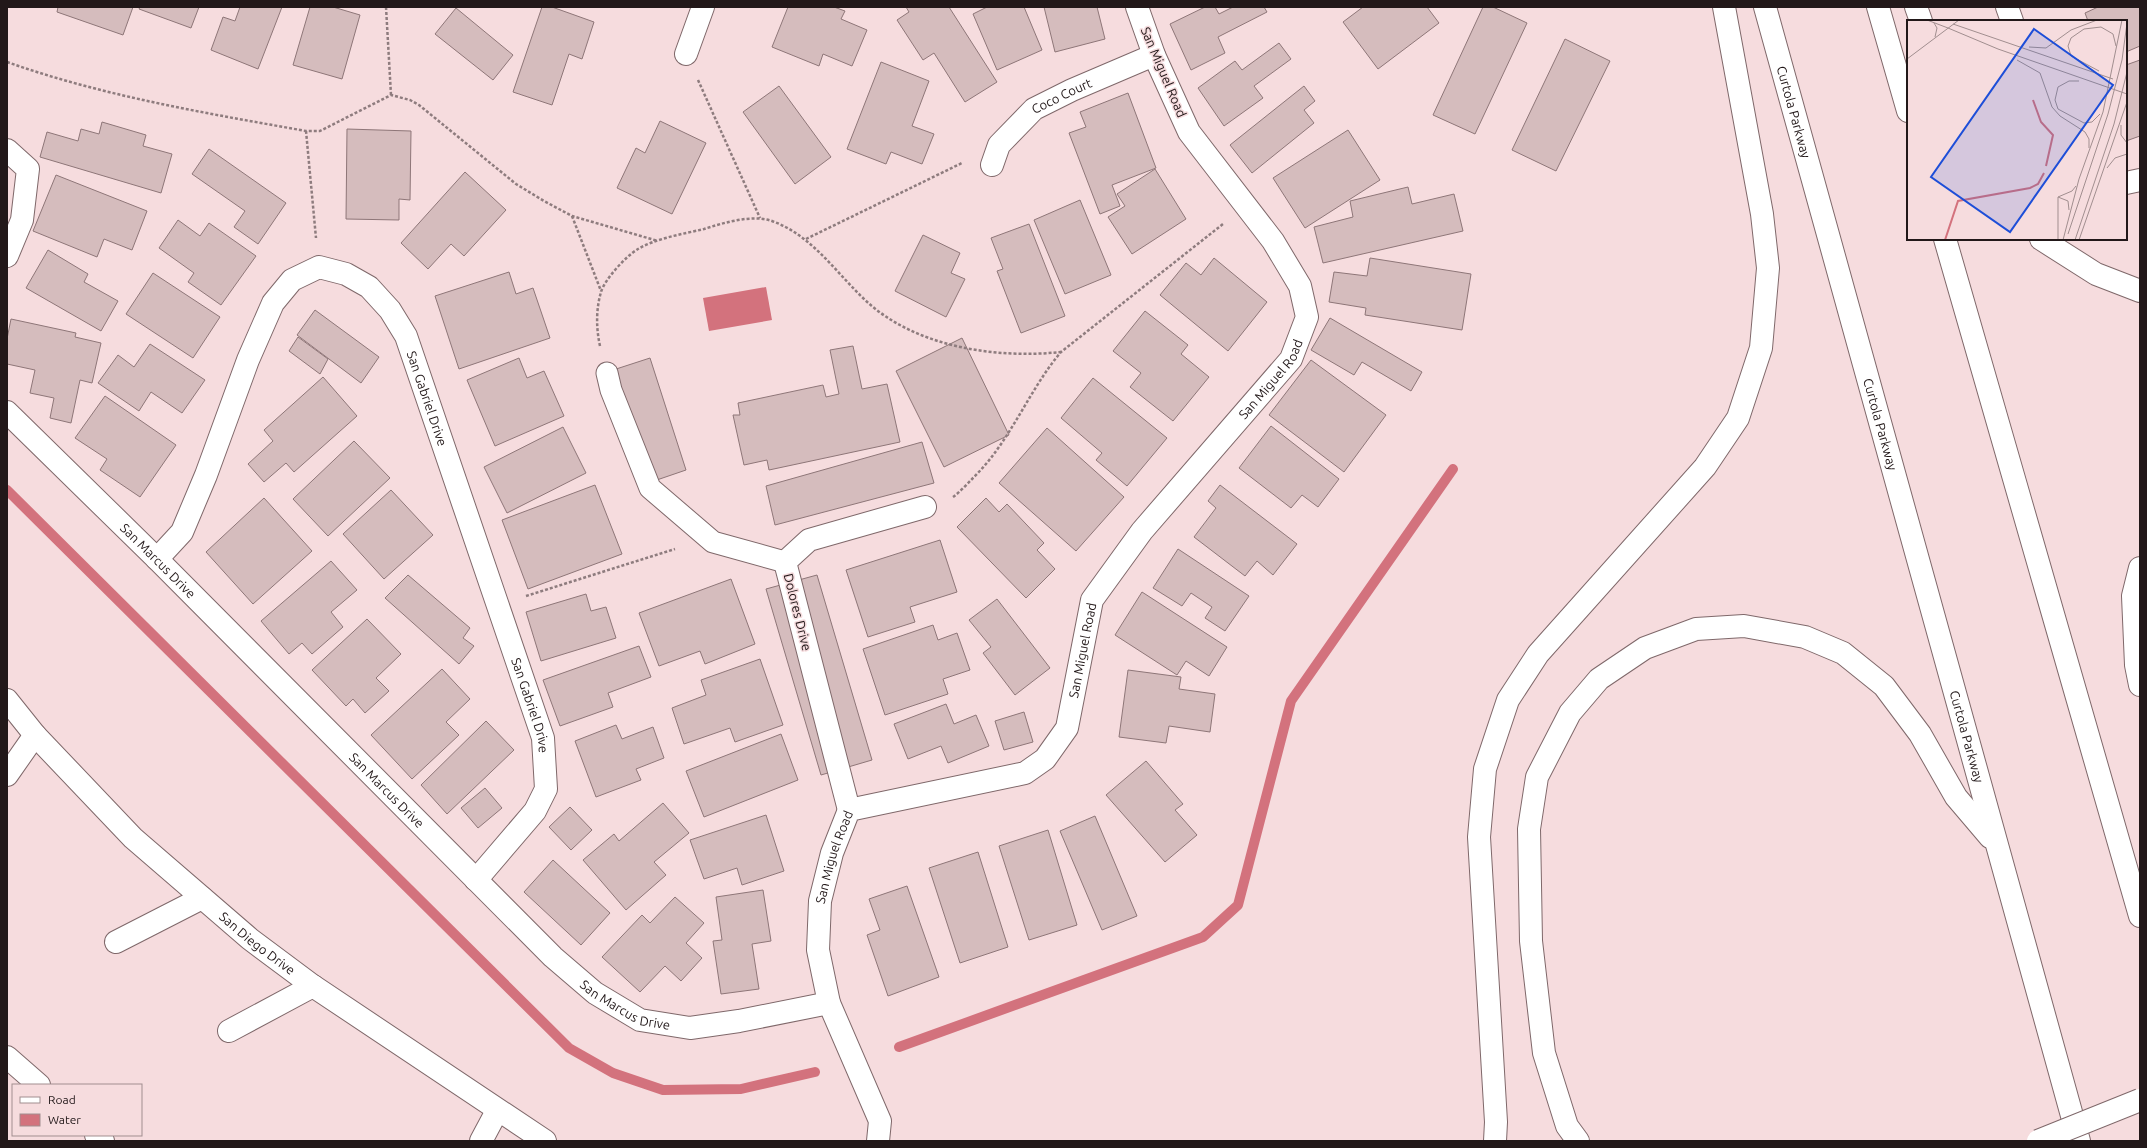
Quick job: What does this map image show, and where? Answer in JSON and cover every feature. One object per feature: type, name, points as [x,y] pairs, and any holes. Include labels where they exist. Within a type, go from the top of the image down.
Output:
[{"type":"main road","points":[[686,54],[703,7]]},
{"type":"main road","name":"San Miguel Road","points":[[878,1141],[880,1121],[829,1003],[818,950],[820,901],[832,853],[849,810],[1026,773],[1046,759],[1067,728],[1092,600],[1142,531],[1291,360],[1307,317],[1300,286],[1273,241],[1189,132],[1154,55],[1137,7]]},
{"type":"main road","points":[[1495,1141],[1496,1122],[1479,837],[1484,769],[1508,700],[1538,654],[1705,467],[1738,418],[1761,348],[1768,268],[1762,214],[1724,7]]},
{"type":"main road","name":"Curtola Parkway","points":[[1765,7],[2079,1141]]},
{"type":"main road","points":[[1878,7],[1907,107]]},
{"type":"main road","points":[[1916,7],[1921,20]]},
{"type":"main road","points":[[2007,7],[2012,20]]},
{"type":"main road","name":"Coco Court","points":[[992,165],[999,145],[1034,109],[1072,90],[1154,55]]},
{"type":"main road","points":[[7,150],[28,169],[22,220],[7,256]]},
{"type":"main road","points":[[2127,183],[2140,180]]},
{"type":"main road","points":[[1945,240],[2140,916]]},
{"type":"main road","points":[[2043,240],[2096,274],[2140,291]]},
{"type":"main road","points":[[157,559],[182,532],[206,475],[248,360],[273,303],[292,280],[319,267]]},
{"type":"main road","name":"San Gabriel Drive","points":[[319,267],[346,274],[369,286],[390,310],[406,336],[543,738],[546,789],[535,811],[476,880]]},
{"type":"main road","name":"San Marcus Drive","points":[[7,412],[157,559],[553,957],[595,993],[640,1020],[690,1028],[739,1021],[829,1003]]},
{"type":"main road","name":"Dolores Drive","points":[[849,810],[785,562],[809,540],[925,507]]},
{"type":"main road","points":[[2140,568],[2133,596],[2136,664],[2140,685]]},
{"type":"main road","points":[[1578,1141],[1568,1126],[1544,1053],[1531,941],[1529,828],[1537,777],[1570,713],[1599,679],[1645,648],[1696,629],[1744,626],[1805,637],[1843,653],[1884,686],[1920,734],[1956,797],[1995,842]]},
{"type":"main road","name":"San Diego Drive","points":[[7,700],[34,735],[133,838],[250,939],[313,986],[497,1111],[545,1141]]},
{"type":"main road","points":[[7,775],[34,735]]},
{"type":"main road","points":[[116,942],[202,898]]},
{"type":"main road","points":[[229,1031],[313,986]]},
{"type":"main road","points":[[7,1057],[38,1084]]},
{"type":"main road","points":[[2038,1141],[2140,1100]]},
{"type":"main road","points":[[481,1141],[497,1111]]},
{"type":"lane","points":[[607,373],[611,390],[650,488],[713,542],[785,562]]},
{"type":"path","points":[[386,7],[391,95]]},
{"type":"path","points":[[686,54],[760,218]]},
{"type":"path","points":[[7,62],[49,77],[103,90],[204,113],[306,131],[320,131],[391,95],[410,100],[419,105],[516,184],[572,216],[658,241]]},
{"type":"path","points":[[306,131],[319,267]]},
{"type":"path","points":[[806,239],[999,145]]},
{"type":"path","points":[[925,507],[934,507],[955,496],[986,465],[1013,428],[1048,367],[1061,352],[1245,206]]},
{"type":"path","points":[[572,216],[601,291]]},
{"type":"path","points":[[607,373],[596,329],[601,291],[622,261],[638,249],[658,241],[712,226],[760,218],[772,221],[806,239],[864,300],[886,316],[907,328],[950,344],[972,349],[1040,354],[1061,352]]},
{"type":"path","points":[[498,605],[708,538]]},
{"type":"water","points":[[766,287],[772,320],[709,331],[703,298]]},
{"type":"building","points":[[58,7],[133,7],[123,35],[57,12]]},
{"type":"building","points":[[140,7],[199,7],[191,28],[139,9]]},
{"type":"building","points":[[240,7],[282,7],[258,69],[211,50],[223,17],[235,21]]},
{"type":"building","points":[[310,7],[333,7],[360,15],[342,79],[293,65]]},
{"type":"building","points":[[542,7],[552,7],[594,22],[582,59],[569,54],[552,105],[513,92]]},
{"type":"building","points":[[788,7],[834,7],[845,11],[841,19],[867,30],[852,66],[823,54],[819,66],[772,47]]},
{"type":"building","points":[[906,7],[949,7],[997,82],[965,102],[934,53],[923,60],[897,20],[909,12]]},
{"type":"building","points":[[987,7],[1024,7],[1042,50],[997,70],[973,14]]},
{"type":"building","points":[[1044,7],[1097,7],[1105,39],[1055,52]]},
{"type":"building","points":[[1205,7],[1215,7],[1219,14],[1233,7],[1264,7],[1267,12],[1218,37],[1225,53],[1191,70],[1170,24]]},
{"type":"building","points":[[1363,7],[1427,7],[1439,23],[1378,69],[1343,22]]},
{"type":"building","points":[[1483,7],[1493,7],[1527,23],[1475,134],[1433,115]]},
{"type":"building","points":[[2098,7],[2140,7],[2140,46],[2127,52],[2127,20],[2088,20],[2085,13]]},
{"type":"building","points":[[456,8],[513,55],[493,80],[435,34]]},
{"type":"building","points":[[1565,39],[1610,61],[1556,171],[1512,150]]},
{"type":"building","points":[[1279,43],[1291,59],[1254,86],[1263,98],[1224,126],[1198,88],[1235,61],[1242,70]]},
{"type":"building","points":[[2140,60],[2140,136],[2127,141],[2127,65]]},
{"type":"building","points":[[881,62],[929,81],[912,126],[934,134],[922,164],[891,152],[886,164],[847,149]]},
{"type":"building","points":[[779,86],[831,157],[795,184],[743,112]]},
{"type":"building","points":[[1304,86],[1315,101],[1304,110],[1314,123],[1252,173],[1230,145]]},
{"type":"building","points":[[1128,93],[1156,168],[1112,185],[1120,206],[1100,214],[1069,133],[1086,127],[1080,112]]},
{"type":"building","points":[[660,121],[706,143],[672,214],[617,188],[636,148],[645,153]]},
{"type":"building","points":[[102,122],[146,135],[143,146],[172,154],[161,193],[40,157],[47,132],[78,141],[81,129],[99,134]]},
{"type":"building","points":[[347,129],[411,131],[410,200],[399,199],[399,220],[346,219]]},
{"type":"building","points":[[1348,130],[1380,180],[1305,228],[1273,178]]},
{"type":"building","points":[[209,149],[286,203],[258,244],[234,227],[245,211],[192,174]]},
{"type":"building","points":[[1155,169],[1186,219],[1132,254],[1108,217],[1125,206],[1117,194]]},
{"type":"building","points":[[465,172],[506,210],[464,256],[451,244],[428,269],[401,243]]},
{"type":"building","points":[[56,175],[147,211],[132,250],[104,239],[97,257],[33,231]]},
{"type":"building","points":[[1408,187],[1412,204],[1454,194],[1463,231],[1323,263],[1314,227],[1353,217],[1350,201]]},
{"type":"building","points":[[1080,200],[1111,275],[1065,294],[1034,220]]},
{"type":"building","points":[[178,220],[200,236],[209,223],[256,256],[221,305],[188,282],[194,273],[159,248]]},
{"type":"building","points":[[1029,224],[1065,316],[1021,333],[997,271],[1003,269],[991,238]]},
{"type":"building","points":[[923,235],[960,253],[951,273],[965,279],[946,317],[895,291]]},
{"type":"building","points":[[48,250],[88,274],[84,282],[118,301],[101,331],[26,288]]},
{"type":"building","points":[[1214,258],[1267,302],[1228,351],[1160,295],[1186,263],[1201,275]]},
{"type":"building","points":[[1370,258],[1471,274],[1462,330],[1365,315],[1366,308],[1329,302],[1334,272],[1367,276]]},
{"type":"building","points":[[509,272],[516,294],[533,288],[550,338],[459,369],[435,296]]},
{"type":"building","points":[[153,273],[220,317],[193,358],[126,314]]},
{"type":"building","points":[[315,310],[379,357],[361,383],[297,335]]},
{"type":"building","points":[[1145,311],[1188,345],[1181,354],[1209,377],[1173,421],[1130,387],[1141,373],[1113,351]]},
{"type":"building","points":[[1330,318],[1422,372],[1411,391],[1362,362],[1354,375],[1311,350]]},
{"type":"building","points":[[11,319],[76,333],[75,337],[101,343],[92,383],[80,380],[71,423],[50,418],[54,398],[30,393],[35,370],[7,364],[7,339]]},
{"type":"building","points":[[298,337],[328,359],[320,374],[289,351]]},
{"type":"building","points":[[962,338],[1009,435],[944,467],[896,371]]},
{"type":"building","points":[[150,344],[205,380],[182,413],[151,392],[139,411],[98,383],[118,355],[134,367]]},
{"type":"building","points":[[853,346],[862,389],[887,384],[900,442],[769,470],[767,460],[744,465],[733,415],[740,415],[738,403],[823,385],[826,397],[839,394],[830,350]]},
{"type":"building","points":[[519,358],[527,378],[544,371],[564,416],[495,446],[467,380]]},
{"type":"building","points":[[650,358],[686,470],[648,483],[610,371]]},
{"type":"building","points":[[1311,360],[1386,415],[1344,472],[1269,415]]},
{"type":"building","points":[[323,377],[357,416],[294,472],[286,463],[264,482],[248,464],[273,441],[264,430]]},
{"type":"building","points":[[1093,378],[1167,438],[1127,486],[1096,460],[1102,453],[1061,418]]},
{"type":"building","points":[[105,396],[176,445],[140,497],[100,470],[107,459],[75,438]]},
{"type":"building","points":[[1271,426],[1339,479],[1318,507],[1302,495],[1291,508],[1239,468]]},
{"type":"building","points":[[563,427],[586,473],[507,513],[484,467]]},
{"type":"building","points":[[1047,428],[1124,497],[1076,551],[999,483]]},
{"type":"building","points":[[354,441],[390,478],[328,536],[293,499]]},
{"type":"building","points":[[922,442],[934,483],[775,525],[766,486]]},
{"type":"building","points":[[595,485],[622,554],[528,589],[502,520]]},
{"type":"building","points":[[1220,485],[1297,544],[1273,575],[1257,561],[1245,576],[1194,537],[1216,508],[1208,501]]},
{"type":"building","points":[[391,490],[433,535],[384,579],[343,534]]},
{"type":"building","points":[[264,498],[312,551],[253,604],[206,552]]},
{"type":"building","points":[[986,498],[999,512],[1007,504],[1044,543],[1037,550],[1055,569],[1026,598],[957,527]]},
{"type":"building","points":[[940,540],[957,592],[910,607],[915,622],[868,637],[846,570]]},
{"type":"building","points":[[1178,549],[1249,596],[1225,631],[1205,618],[1212,607],[1191,593],[1182,606],[1153,588]]},
{"type":"building","points":[[331,561],[357,590],[331,612],[343,627],[312,654],[302,643],[289,654],[261,621]]},
{"type":"building","points":[[408,575],[470,628],[463,638],[474,646],[459,664],[385,598]]},
{"type":"building","points":[[817,575],[872,760],[821,775],[766,589]]},
{"type":"building","points":[[731,579],[755,644],[705,664],[700,651],[659,666],[639,613]]},
{"type":"building","points":[[1142,592],[1227,647],[1209,676],[1186,661],[1177,675],[1115,635]]},
{"type":"building","points":[[586,594],[591,611],[606,607],[616,638],[541,661],[526,612]]},
{"type":"building","points":[[997,599],[1050,668],[1015,695],[983,653],[991,647],[969,620]]},
{"type":"building","points":[[367,619],[401,654],[376,678],[389,691],[365,713],[353,699],[346,706],[312,670]]},
{"type":"building","points":[[933,625],[938,640],[957,633],[970,670],[943,679],[948,694],[885,715],[863,649]]},
{"type":"building","points":[[639,646],[651,677],[608,693],[613,707],[560,726],[543,680]]},
{"type":"building","points":[[760,659],[783,725],[735,742],[730,728],[684,744],[672,708],[706,695],[701,680]]},
{"type":"building","points":[[442,669],[470,699],[446,722],[459,735],[412,779],[371,735]]},
{"type":"building","points":[[1128,670],[1181,677],[1179,689],[1215,694],[1210,732],[1169,726],[1166,743],[1119,737]]},
{"type":"building","points":[[946,704],[954,724],[976,715],[989,746],[948,763],[941,746],[908,759],[894,724]]},
{"type":"building","points":[[1024,712],[1033,742],[1004,750],[995,721]]},
{"type":"building","points":[[486,721],[514,750],[447,814],[421,785]]},
{"type":"building","points":[[616,725],[622,739],[653,727],[664,758],[636,769],[641,780],[596,797],[575,741]]},
{"type":"building","points":[[781,734],[798,780],[704,817],[686,771]]},
{"type":"building","points":[[1146,761],[1183,804],[1175,810],[1197,835],[1165,862],[1106,795]]},
{"type":"building","points":[[485,788],[502,808],[478,828],[461,808]]},
{"type":"building","points":[[663,803],[689,833],[654,862],[666,875],[626,910],[583,860],[614,834],[619,841]]},
{"type":"building","points":[[570,807],[592,830],[571,850],[549,827]]},
{"type":"building","points":[[766,815],[784,871],[742,885],[737,868],[704,879],[690,840]]},
{"type":"building","points":[[1095,816],[1137,916],[1102,930],[1060,831]]},
{"type":"building","points":[[1048,830],[1077,925],[1029,940],[999,846]]},
{"type":"building","points":[[978,852],[1008,947],[960,963],[929,868]]},
{"type":"building","points":[[553,860],[610,913],[581,945],[524,892]]},
{"type":"building","points":[[907,886],[939,977],[888,996],[867,935],[880,930],[869,899]]},
{"type":"building","points":[[763,890],[771,941],[752,944],[759,989],[721,994],[713,941],[722,940],[716,897]]},
{"type":"building","points":[[675,897],[704,923],[686,943],[702,958],[681,981],[665,966],[640,992],[602,957],[642,915],[650,923]]},
{"type":"waterway","points":[[899,1047],[1203,937],[1238,905],[1291,701],[1453,469]]},
{"type":"waterway","points":[[7,490],[569,1048],[613,1073],[663,1090],[741,1089],[815,1072]]}]
